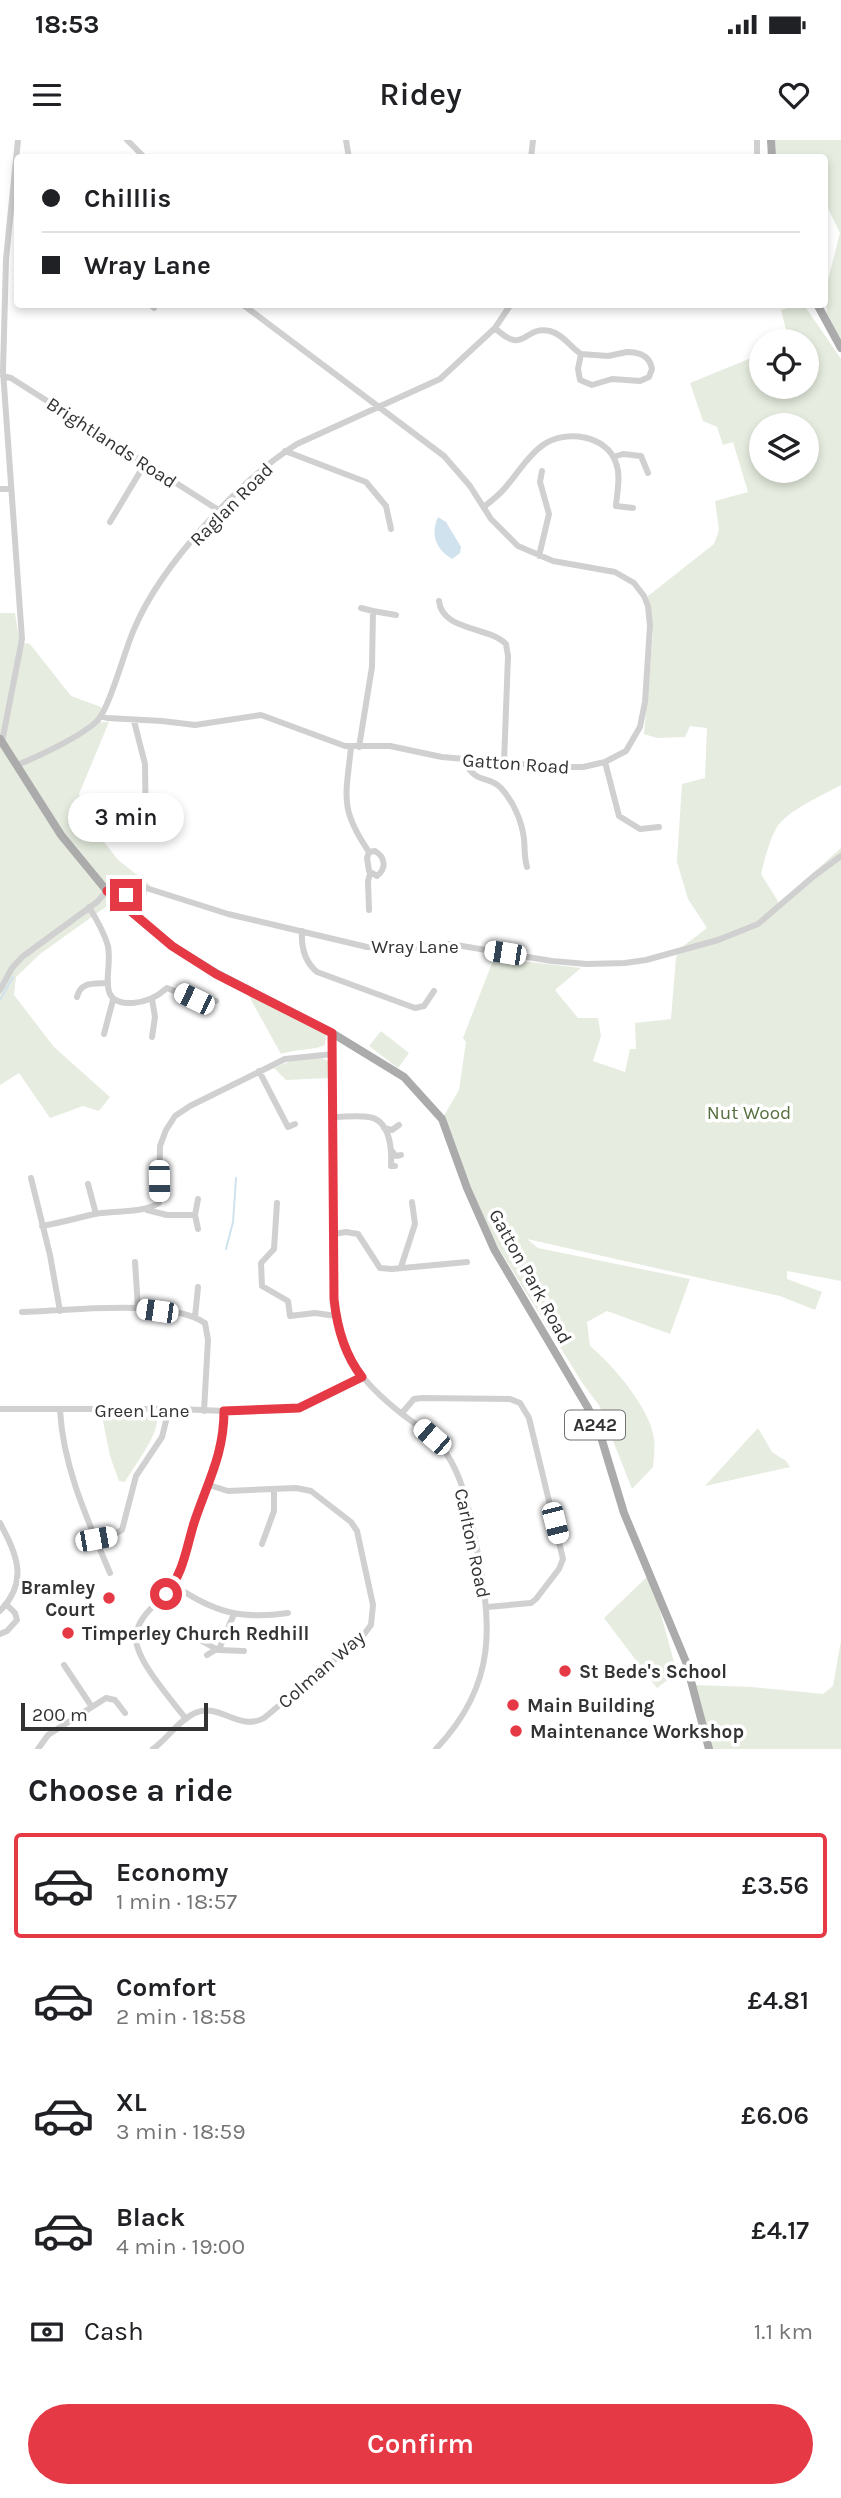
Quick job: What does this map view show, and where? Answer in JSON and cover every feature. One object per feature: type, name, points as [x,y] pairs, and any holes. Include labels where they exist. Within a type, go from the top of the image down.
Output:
[{"type":"main road","points":[[819,308],[841,348]]},
{"type":"main road","name":"A242","points":[[1,741],[61,835],[107,891]]},
{"type":"main road","name":"Gatton Park Road","points":[[107,891],[172,946],[216,974],[332,1033],[404,1077],[442,1119],[467,1188],[494,1250],[587,1408],[601,1437],[624,1513],[686,1662],[709,1749]]},
{"type":"street","points":[[127,140],[141,154]]},
{"type":"street","points":[[1,741],[22,639],[3,376],[8,225],[14,174]]},
{"type":"street","points":[[0,223],[8,225]]},
{"type":"street","name":"Gatton Road","points":[[101,716],[200,725],[261,715],[275,718],[310,735],[351,747],[390,746],[463,759],[570,768],[604,762],[626,751],[640,727],[645,702],[650,626],[648,606],[640,590],[615,572],[566,564],[518,546],[503,533],[470,486],[444,456],[247,308]]},
{"type":"street","name":"Raglan Road","points":[[101,716],[139,618],[176,561],[220,511],[285,451],[312,436],[440,379],[495,328],[508,308]]},
{"type":"street","points":[[495,328],[505,338],[516,341],[541,331],[553,332],[581,354],[608,356],[627,352],[639,353],[652,363],[651,374],[645,380],[612,379],[592,386],[587,385],[578,376],[581,354]]},
{"type":"street","name":"Brightlands Road","points":[[3,376],[11,377],[220,511]]},
{"type":"street","points":[[484,508],[503,491],[540,447],[567,435],[600,444],[613,457],[619,476],[616,506],[633,508]]},
{"type":"street","points":[[285,451],[366,482],[386,506],[391,529]]},
{"type":"street","points":[[613,457],[623,454],[640,456],[648,473]]},
{"type":"street","points":[[110,522],[146,462]]},
{"type":"street","points":[[539,556],[549,514],[540,482],[542,471]]},
{"type":"street","points":[[0,489],[11,489]]},
{"type":"street","points":[[439,601],[438,612],[449,619],[497,637],[506,644],[508,656],[504,763]]},
{"type":"street","points":[[362,608],[396,615]]},
{"type":"street","points":[[359,747],[372,667],[373,611]]},
{"type":"street","points":[[17,765],[78,734],[101,716]]},
{"type":"street","points":[[134,721],[145,764],[146,838]]},
{"type":"street","points":[[351,747],[346,807],[357,834],[369,852]]},
{"type":"street","points":[[463,759],[474,776],[501,788],[515,809],[524,836],[527,867]]},
{"type":"street","points":[[604,762],[619,816],[640,829],[659,827]]},
{"type":"street","points":[[369,852],[379,853],[384,865],[380,874],[374,876],[370,873]]},
{"type":"street","points":[[369,852],[369,910]]},
{"type":"street","name":"Wray Lane","points":[[107,891],[133,886],[157,890],[229,914],[368,947],[395,949],[450,944],[552,961],[587,964],[634,962],[718,940],[758,925],[840,857]]},
{"type":"street","points":[[122,904],[128,890],[133,886]]},
{"type":"street","points":[[0,990],[12,968],[22,957],[107,891]]},
{"type":"street","points":[[89,907],[106,937],[109,950],[108,983],[113,1000],[104,1034]]},
{"type":"street","points":[[302,931],[303,950],[317,972],[411,1008],[422,1007],[434,991]]},
{"type":"street","points":[[77,997],[79,989],[84,985],[108,983]]},
{"type":"street","points":[[113,1000],[120,1003],[137,1003],[152,999],[167,988],[194,999],[216,1001]]},
{"type":"street","points":[[152,999],[155,1017],[152,1037]]},
{"type":"street","name":"Carlton Road","points":[[332,1033],[336,1316],[343,1345],[362,1377],[440,1446],[457,1475],[473,1531],[487,1607],[487,1646],[479,1679],[457,1723],[436,1749]]},
{"type":"street","points":[[167,1215],[159,1203],[160,1146],[175,1116],[285,1059],[333,1054]]},
{"type":"street","points":[[259,1072],[288,1127]]},
{"type":"street","points":[[334,1118],[371,1117],[384,1128],[389,1138],[392,1151],[390,1166],[395,1166]]},
{"type":"street","points":[[384,1128],[392,1130],[398,1125]]},
{"type":"street","points":[[392,1151],[396,1156],[401,1155]]},
{"type":"street","points":[[31,1178],[50,1255],[60,1311]]},
{"type":"street","points":[[88,1184],[96,1214]]},
{"type":"street","points":[[198,1199],[195,1214],[198,1229]]},
{"type":"street","points":[[401,1267],[415,1224],[412,1202]]},
{"type":"street","points":[[147,1210],[159,1203]]},
{"type":"street","points":[[277,1203],[274,1249],[261,1263],[262,1286],[288,1301],[290,1319],[315,1313],[336,1316]]},
{"type":"street","points":[[42,1226],[127,1210],[147,1210],[167,1215],[195,1214]]},
{"type":"street","points":[[334,1234],[358,1234],[380,1268],[467,1262]]},
{"type":"street","points":[[135,1262],[138,1308]]},
{"type":"street","points":[[195,1317],[198,1287]]},
{"type":"street","points":[[22,1312],[138,1308],[195,1317],[205,1323],[208,1340],[204,1411]]},
{"type":"street","name":"Green Lane","points":[[0,1409],[224,1411],[299,1408],[362,1377]]},
{"type":"street","points":[[402,1413],[414,1399],[422,1398],[510,1399],[520,1403],[526,1411],[563,1559],[559,1569],[531,1603],[487,1607]]},
{"type":"street","points":[[96,1539],[122,1531],[136,1476],[162,1437],[170,1409]]},
{"type":"street","points":[[60,1410],[65,1454],[110,1573]]},
{"type":"street","points":[[153,1749],[186,1719],[141,1656],[136,1644],[137,1630],[142,1619],[174,1585],[182,1568],[222,1446],[224,1411]]},
{"type":"street","name":"Colman Way","points":[[186,1719],[195,1713],[212,1711],[241,1722],[258,1722],[362,1637],[371,1625],[373,1599],[354,1526],[316,1493],[300,1488],[228,1491],[209,1485]]},
{"type":"street","points":[[262,1544],[274,1511],[274,1489]]},
{"type":"street","points":[[0,1523],[13,1547],[18,1565],[18,1580],[0,1611]]},
{"type":"street","points":[[174,1585],[206,1605],[233,1614],[254,1616],[288,1613]]},
{"type":"street","points":[[0,1634],[5,1633],[17,1620],[15,1613],[6,1604]]},
{"type":"street","points":[[218,1650],[233,1614]]},
{"type":"street","points":[[201,1640],[218,1650]]},
{"type":"street","points":[[207,1655],[218,1650],[244,1651]]},
{"type":"street","points":[[64,1665],[92,1707]]},
{"type":"street","points":[[38,1749],[48,1735],[109,1698],[115,1700],[125,1713]]},
{"type":"street","points":[[164,1740],[170,1749]]},
{"type":"green space","points":[[774,140],[841,140],[841,348],[826,323],[828,280],[840,233],[828,208],[828,154],[774,154]]},
{"type":"green space","name":"Nut Wood","points":[[788,308],[806,308],[841,359],[841,785],[806,803],[782,821],[772,838],[761,874],[779,903],[841,848],[841,1281],[787,1271],[787,1279],[822,1292],[815,1310],[780,1296],[527,1239],[538,1248],[690,1279],[670,1334],[607,1311],[587,1322],[590,1346],[629,1388],[651,1427],[654,1442],[653,1467],[632,1489],[599,1405],[583,1384],[493,1239],[442,1119],[459,1090],[466,1042],[463,1038],[494,958],[581,968],[555,990],[578,1018],[598,1018],[601,1036],[593,1061],[625,1072],[630,1049],[636,1049],[635,1023],[671,1019],[676,957],[682,947],[707,928],[688,899],[677,862],[682,784],[705,778],[707,728],[690,726],[685,737],[657,738],[644,734],[653,634],[648,596],[714,544],[719,530],[715,501],[748,492],[733,442],[723,445],[717,427],[703,421],[690,383],[749,359],[749,399],[819,399],[819,329],[786,329],[781,310]]},
{"type":"green space","points":[[0,613],[15,613],[18,633],[24,643],[30,644],[71,696],[101,707],[101,722],[109,722],[79,794],[98,834],[118,860],[150,885],[140,913],[129,899],[121,896],[40,954],[16,977],[14,995],[54,1047],[110,1097],[99,1111],[83,1106],[50,1118],[19,1073],[0,1085]]},
{"type":"green space","points":[[246,991],[322,1031],[326,1034],[325,1045],[281,1054]]},
{"type":"green space","points":[[381,1031],[409,1053],[398,1068],[369,1046]]},
{"type":"green space","points":[[322,1058],[328,1061],[329,1078],[286,1080],[274,1068],[293,1060]]},
{"type":"green space","points":[[102,1416],[157,1419],[150,1442],[125,1482],[119,1481],[110,1456]]},
{"type":"green space","points":[[758,1428],[772,1452],[790,1467],[705,1486]]},
{"type":"green space","points":[[650,1574],[677,1673],[657,1688],[604,1618]]},
{"type":"green space","points":[[841,1641],[841,1749],[709,1749],[693,1685],[823,1694],[833,1686]]},
{"type":"water","points":[[438,517],[446,522],[461,547],[460,553],[452,559],[442,551],[436,541]]},
{"type":"waterway","points":[[0,1000],[13,977]]},
{"type":"waterway","points":[[226,1249],[233,1222],[236,1178]]},
{"type":"place","name":"Bramley Court","points":[[109,1598]]},
{"type":"place","name":"Timperley Church Redhill","points":[[68,1633]]},
{"type":"place","name":"St Bede's School","points":[[565,1671]]},
{"type":"place","name":"Main Building","points":[[513,1705]]},
{"type":"place","name":"Maintenance Workshop","points":[[516,1731]]},
{"type":"route","points":[[126,895],[133,886],[107,891],[172,946],[216,974],[332,1033],[334,1299],[343,1345],[362,1377],[299,1408],[224,1411],[222,1446],[216,1466],[179,1576],[166,1594]]}]
